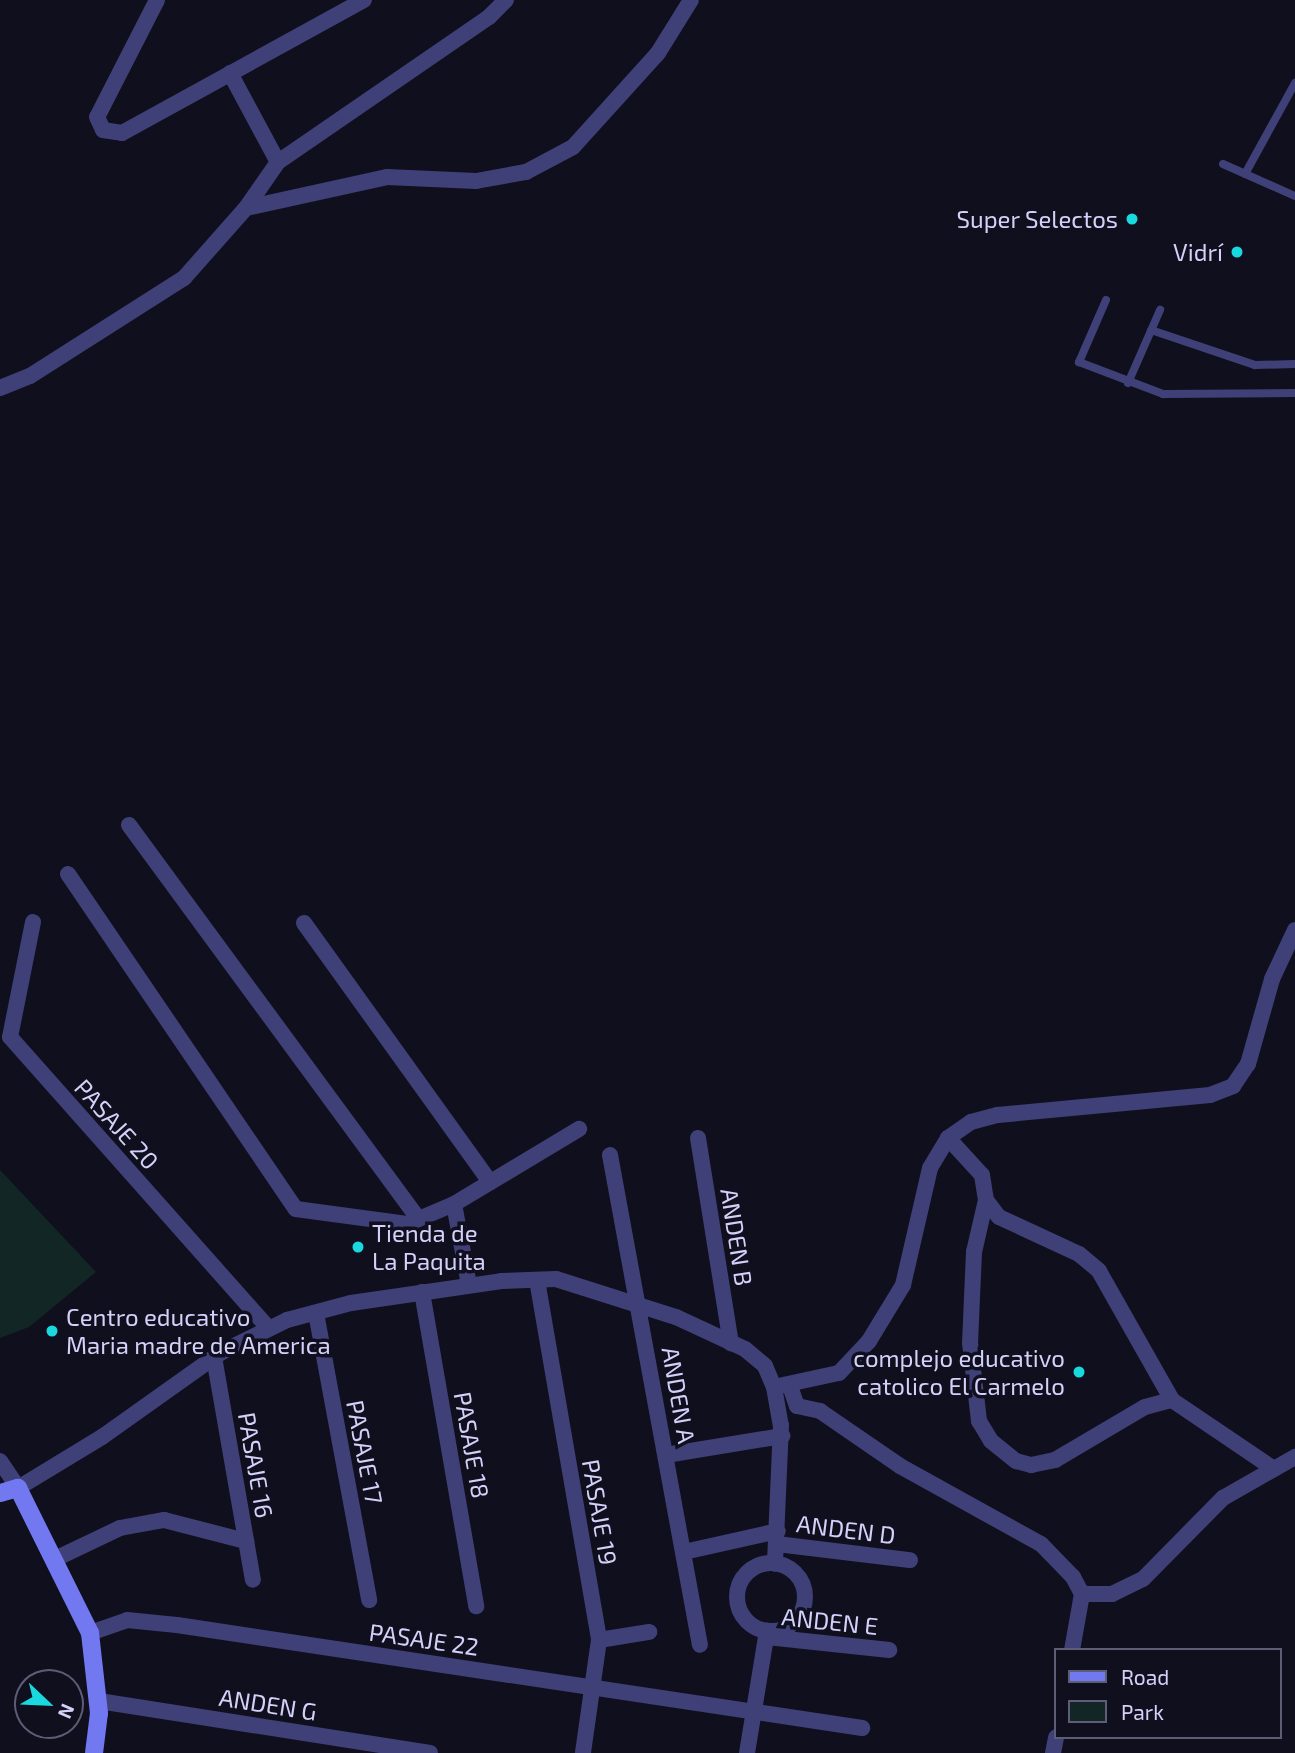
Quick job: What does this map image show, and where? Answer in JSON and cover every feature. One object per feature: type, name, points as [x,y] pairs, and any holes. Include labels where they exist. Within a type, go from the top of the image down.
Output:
[{"type":"street","points":[[157,0],[97,117],[103,130],[122,133],[364,0]]},
{"type":"street","points":[[0,388],[30,376],[184,278],[246,208],[278,162],[489,17],[506,0]]},
{"type":"street","points":[[246,208],[387,177],[476,181],[526,172],[573,146],[658,53],[691,0]]},
{"type":"street","points":[[230,73],[278,162]]},
{"type":"street","points":[[129,825],[418,1219]]},
{"type":"street","points":[[68,874],[296,1209],[407,1224],[454,1204],[579,1129]]},
{"type":"street","name":"PASAJE 20","points":[[33,922],[9,1037],[269,1329]]},
{"type":"street","points":[[304,923],[490,1182]]},
{"type":"street","points":[[782,1386],[839,1373],[886,1318],[910,1262],[930,1168],[948,1138],[971,1122],[998,1115],[1210,1095],[1233,1086],[1248,1064],[1272,979],[1295,930]]},
{"type":"street","name":"ANDEN B","points":[[698,1138],[731,1343]]},
{"type":"street","points":[[948,1138],[982,1175],[986,1200],[974,1252],[970,1343],[979,1422],[991,1441],[1016,1461],[1031,1465],[1055,1460],[1144,1407],[1172,1400]]},
{"type":"street","name":"ANDEN A","points":[[610,1155],[700,1645]]},
{"type":"street","points":[[986,1200],[999,1217],[1079,1254],[1099,1271],[1172,1400],[1274,1469]]},
{"type":"street","points":[[454,1204],[470,1286]]},
{"type":"street","points":[[9,1491],[102,1437],[214,1357],[269,1329],[316,1313],[422,1292],[556,1279],[639,1304],[731,1343],[765,1366],[797,1406],[820,1411],[900,1466],[1041,1544],[1073,1577],[1082,1594],[1072,1648]]},
{"type":"street","name":"PASAJE 19","points":[[537,1280],[599,1640],[583,1753]]},
{"type":"street","name":"PASAJE 18","points":[[422,1292],[476,1606]]},
{"type":"street","name":"PASAJE 17","points":[[316,1313],[369,1600]]},
{"type":"street","name":"PASAJE 16","points":[[214,1357],[253,1580]]},
{"type":"street","points":[[775,1564],[782,1386]]},
{"type":"street","points":[[666,1455],[782,1436]]},
{"type":"street","points":[[1082,1594],[1112,1594],[1143,1579],[1223,1498],[1295,1457]]},
{"type":"street","points":[[0,1461],[9,1491],[55,1559],[90,1633],[99,1701],[94,1753]]},
{"type":"street","points":[[55,1559],[120,1528],[164,1520],[246,1541]]},
{"type":"street","name":"ANDEN D","points":[[684,1552],[777,1538],[910,1560]]},
{"type":"street","points":[[775,1564],[797,1574],[805,1597],[801,1613],[790,1625],[767,1634],[746,1620],[738,1597],[746,1575],[760,1566],[775,1564]]},
{"type":"street","name":"PASAJE 22","points":[[90,1633],[127,1620],[177,1625],[862,1728]]},
{"type":"street","points":[[599,1640],[649,1632]]},
{"type":"street","points":[[747,1753],[767,1634]]},
{"type":"street","name":"ANDEN E","points":[[767,1634],[889,1650]]},
{"type":"street","name":"ANDEN G","points":[[99,1701],[430,1753]]},
{"type":"lane","points":[[1245,174],[1295,83]]},
{"type":"lane","points":[[1223,164],[1292,195],[1295,184]]},
{"type":"lane","points":[[1106,300],[1079,362],[1128,383],[1163,394],[1295,393]]},
{"type":"lane","points":[[1128,383],[1160,310]]},
{"type":"lane","points":[[1151,330],[1255,365],[1295,364]]},
{"type":"green space","points":[[0,1170],[96,1272],[29,1327],[0,1338]]},
{"type":"place","name":"Super Selectos","points":[[1132,219]]},
{"type":"place","name":"Vidrí","points":[[1237,252]]},
{"type":"place","name":"Tienda de La Paquita","points":[[358,1247]]},
{"type":"place","name":"Centro educativo Maria madre de America","points":[[52,1331]]},
{"type":"place","name":"complejo educativo catolico El Carmelo","points":[[1079,1372]]}]
